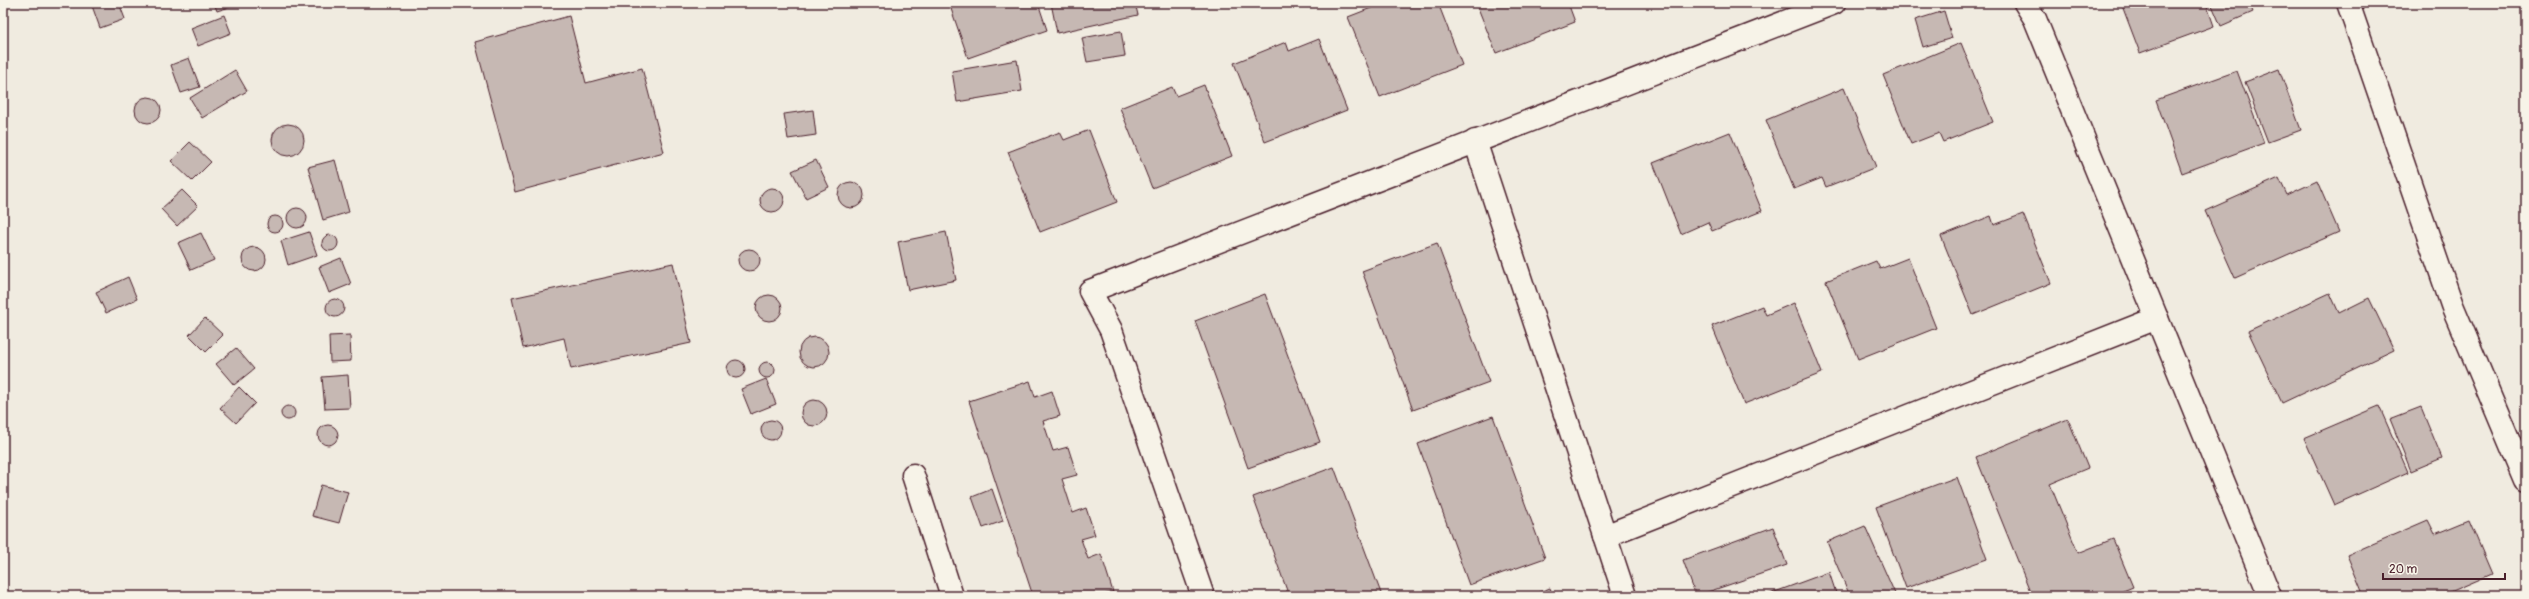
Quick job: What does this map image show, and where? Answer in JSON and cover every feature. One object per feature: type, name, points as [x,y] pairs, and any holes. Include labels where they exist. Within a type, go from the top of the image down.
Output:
[{"type":"street","points":[[1203,596],[1110,330],[1090,291],[1834,3]]},
{"type":"street","points":[[2025,3],[2035,19],[2270,596]]},
{"type":"street","points":[[2348,3],[2452,305],[2526,481]]},
{"type":"street","points":[[1475,141],[1625,596]]},
{"type":"street","points":[[1605,536],[2157,318]]},
{"type":"street","points":[[913,475],[952,596]]},
{"type":"building","points":[[91,3],[119,3],[125,19],[100,28]]},
{"type":"building","points":[[214,3],[242,3],[217,11]]},
{"type":"building","points":[[949,3],[1038,3],[1047,30],[968,58]]},
{"type":"building","points":[[1051,3],[1135,3],[1138,15],[1057,33]]},
{"type":"building","points":[[1384,3],[1403,3],[1404,6],[1410,3],[1438,3],[1462,65],[1380,97],[1348,17]]},
{"type":"building","points":[[1476,3],[1568,3],[1575,22],[1496,53]]},
{"type":"building","points":[[2121,3],[2206,3],[2214,26],[2140,53]]},
{"type":"building","points":[[2211,3],[2249,3],[2253,12],[2221,26]]},
{"type":"building","points":[[1944,11],[1952,38],[1923,47],[1915,20]]},
{"type":"building","points":[[224,15],[231,33],[198,46],[191,28]]},
{"type":"building","points":[[569,16],[586,83],[642,68],[664,152],[515,192],[475,42]]},
{"type":"building","points":[[1121,31],[1125,56],[1087,62],[1082,38]]},
{"type":"building","points":[[1319,39],[1347,110],[1265,142],[1234,63],[1286,42],[1289,51]]},
{"type":"building","points":[[1961,43],[1993,122],[1943,142],[1939,133],[1911,144],[1883,75]]},
{"type":"building","points":[[189,58],[200,87],[181,93],[171,65]]},
{"type":"building","points":[[1017,60],[1022,91],[957,102],[952,71]]},
{"type":"building","points":[[2279,69],[2301,130],[2268,142],[2245,82]]},
{"type":"building","points":[[235,70],[247,91],[202,118],[190,98]]},
{"type":"building","points":[[2237,71],[2264,143],[2182,173],[2156,100]]},
{"type":"building","points":[[1204,85],[1232,156],[1152,188],[1120,108],[1172,87],[1176,96]]},
{"type":"building","points":[[1844,88],[1876,167],[1826,187],[1822,178],[1794,189],[1766,120]]},
{"type":"building","points":[[148,97],[157,101],[161,110],[157,119],[148,123],[139,119],[135,110],[139,101]]},
{"type":"building","points":[[813,110],[816,135],[788,139],[784,114]]},
{"type":"building","points":[[288,124],[299,129],[304,140],[299,151],[288,156],[277,151],[272,140],[277,129]]},
{"type":"building","points":[[1089,130],[1117,202],[1040,232],[1008,152],[1060,132],[1064,140]]},
{"type":"building","points":[[1730,132],[1762,211],[1712,231],[1708,222],[1681,234],[1653,163]]},
{"type":"building","points":[[190,142],[211,162],[192,181],[171,161]]},
{"type":"building","points":[[335,160],[349,212],[323,220],[308,167]]},
{"type":"building","points":[[816,160],[829,187],[806,198],[792,171]]},
{"type":"building","points":[[2279,178],[2287,195],[2317,181],[2339,232],[2235,278],[2205,211]]},
{"type":"building","points":[[851,182],[860,186],[864,195],[860,204],[851,208],[842,204],[838,195],[842,186]]},
{"type":"building","points":[[772,188],[780,192],[784,200],[780,208],[772,212],[764,208],[760,200],[764,192]]},
{"type":"building","points":[[182,190],[198,206],[177,226],[161,209]]},
{"type":"building","points":[[297,208],[304,211],[307,218],[304,225],[297,228],[290,225],[287,218],[290,211]]},
{"type":"building","points":[[2023,214],[2051,283],[1973,315],[1941,236],[1991,216],[1994,225]]},
{"type":"building","points":[[272,216],[278,216],[283,221],[281,230],[278,232],[272,232],[267,227],[267,221]]},
{"type":"building","points":[[309,232],[317,255],[288,265],[281,241]]},
{"type":"building","points":[[946,232],[956,280],[908,290],[898,242]]},
{"type":"building","points":[[201,233],[214,260],[191,270],[178,243]]},
{"type":"building","points":[[330,235],[337,240],[338,243],[333,250],[330,251],[323,246],[322,243],[327,236]]},
{"type":"building","points":[[1437,243],[1489,382],[1413,410],[1362,271]]},
{"type":"building","points":[[254,247],[263,250],[266,259],[263,268],[254,271],[245,268],[242,259],[245,250]]},
{"type":"building","points":[[745,249],[753,249],[760,256],[760,264],[753,271],[745,271],[738,264],[738,256]]},
{"type":"building","points":[[341,258],[351,284],[329,293],[319,267]]},
{"type":"building","points":[[1908,258],[1936,328],[1858,359],[1826,281],[1876,261],[1880,269]]},
{"type":"building","points":[[673,263],[691,343],[571,369],[564,338],[523,348],[512,298]]},
{"type":"building","points":[[128,277],[137,299],[106,313],[96,292]]},
{"type":"building","points":[[2330,293],[2339,313],[2369,298],[2394,350],[2282,403],[2248,331]]},
{"type":"building","points":[[1265,294],[1320,442],[1248,468],[1195,321]]},
{"type":"building","points":[[769,295],[778,299],[782,308],[778,317],[769,321],[760,317],[756,308],[760,299]]},
{"type":"building","points":[[331,299],[339,299],[344,304],[342,315],[339,317],[331,317],[326,312],[326,304]]},
{"type":"building","points":[[1794,303],[1822,373],[1744,404],[1712,326],[1762,306],[1766,315]]},
{"type":"building","points":[[205,318],[223,335],[206,352],[189,335]]},
{"type":"building","points":[[350,335],[351,361],[330,362],[329,336]]},
{"type":"building","points":[[814,337],[825,341],[829,352],[825,363],[814,367],[803,363],[799,352],[803,341]]},
{"type":"building","points":[[236,348],[254,369],[234,385],[216,364]]},
{"type":"building","points":[[732,360],[740,360],[745,365],[743,376],[740,378],[732,378],[727,373],[727,365]]},
{"type":"building","points":[[764,362],[770,362],[775,367],[773,376],[770,378],[764,378],[759,373],[759,367]]},
{"type":"building","points":[[348,375],[350,408],[325,409],[322,377]]},
{"type":"building","points":[[766,379],[776,404],[751,414],[741,389]]},
{"type":"building","points":[[1030,381],[1035,397],[1052,391],[1060,416],[1043,421],[1053,451],[1068,447],[1077,475],[1062,479],[1073,513],[1086,508],[1095,535],[1081,539],[1088,559],[1101,554],[1113,592],[1100,596],[1033,596],[969,401]]},
{"type":"building","points":[[239,387],[255,403],[236,423],[220,408]]},
{"type":"building","points":[[814,400],[823,404],[827,413],[823,422],[814,426],[805,422],[801,413],[805,404]]},
{"type":"building","points":[[285,406],[291,406],[295,410],[295,416],[291,420],[285,420],[281,416],[281,410]]},
{"type":"building","points":[[2379,406],[2408,472],[2334,505],[2304,438]]},
{"type":"building","points":[[2421,407],[2442,458],[2411,471],[2390,419]]},
{"type":"building","points":[[1493,416],[1545,558],[1469,585],[1418,444]]},
{"type":"building","points":[[2068,419],[2088,468],[2050,484],[2078,553],[2113,539],[2133,587],[2111,596],[2032,596],[1976,457]]},
{"type":"building","points":[[771,420],[778,423],[781,430],[778,437],[771,440],[764,437],[761,430],[764,423]]},
{"type":"building","points":[[328,425],[335,428],[338,435],[335,442],[328,445],[321,442],[318,435],[321,428]]},
{"type":"building","points":[[1334,467],[1382,596],[1289,596],[1253,497]]},
{"type":"building","points":[[1957,477],[1987,559],[1906,588],[1876,507]]},
{"type":"building","points":[[321,485],[348,492],[339,523],[312,516]]},
{"type":"building","points":[[992,489],[1003,521],[983,528],[972,497]]},
{"type":"building","points":[[2428,520],[2435,534],[2469,520],[2492,574],[2441,596],[2364,596],[2347,555]]},
{"type":"building","points":[[1865,526],[1896,596],[1850,596],[1827,542]]},
{"type":"building","points":[[1773,527],[1787,565],[1696,596],[1683,560]]},
{"type":"building","points":[[1829,572],[1837,596],[1764,596]]},
{"type":"building","points":[[1550,588],[1553,596],[1529,596]]}]
